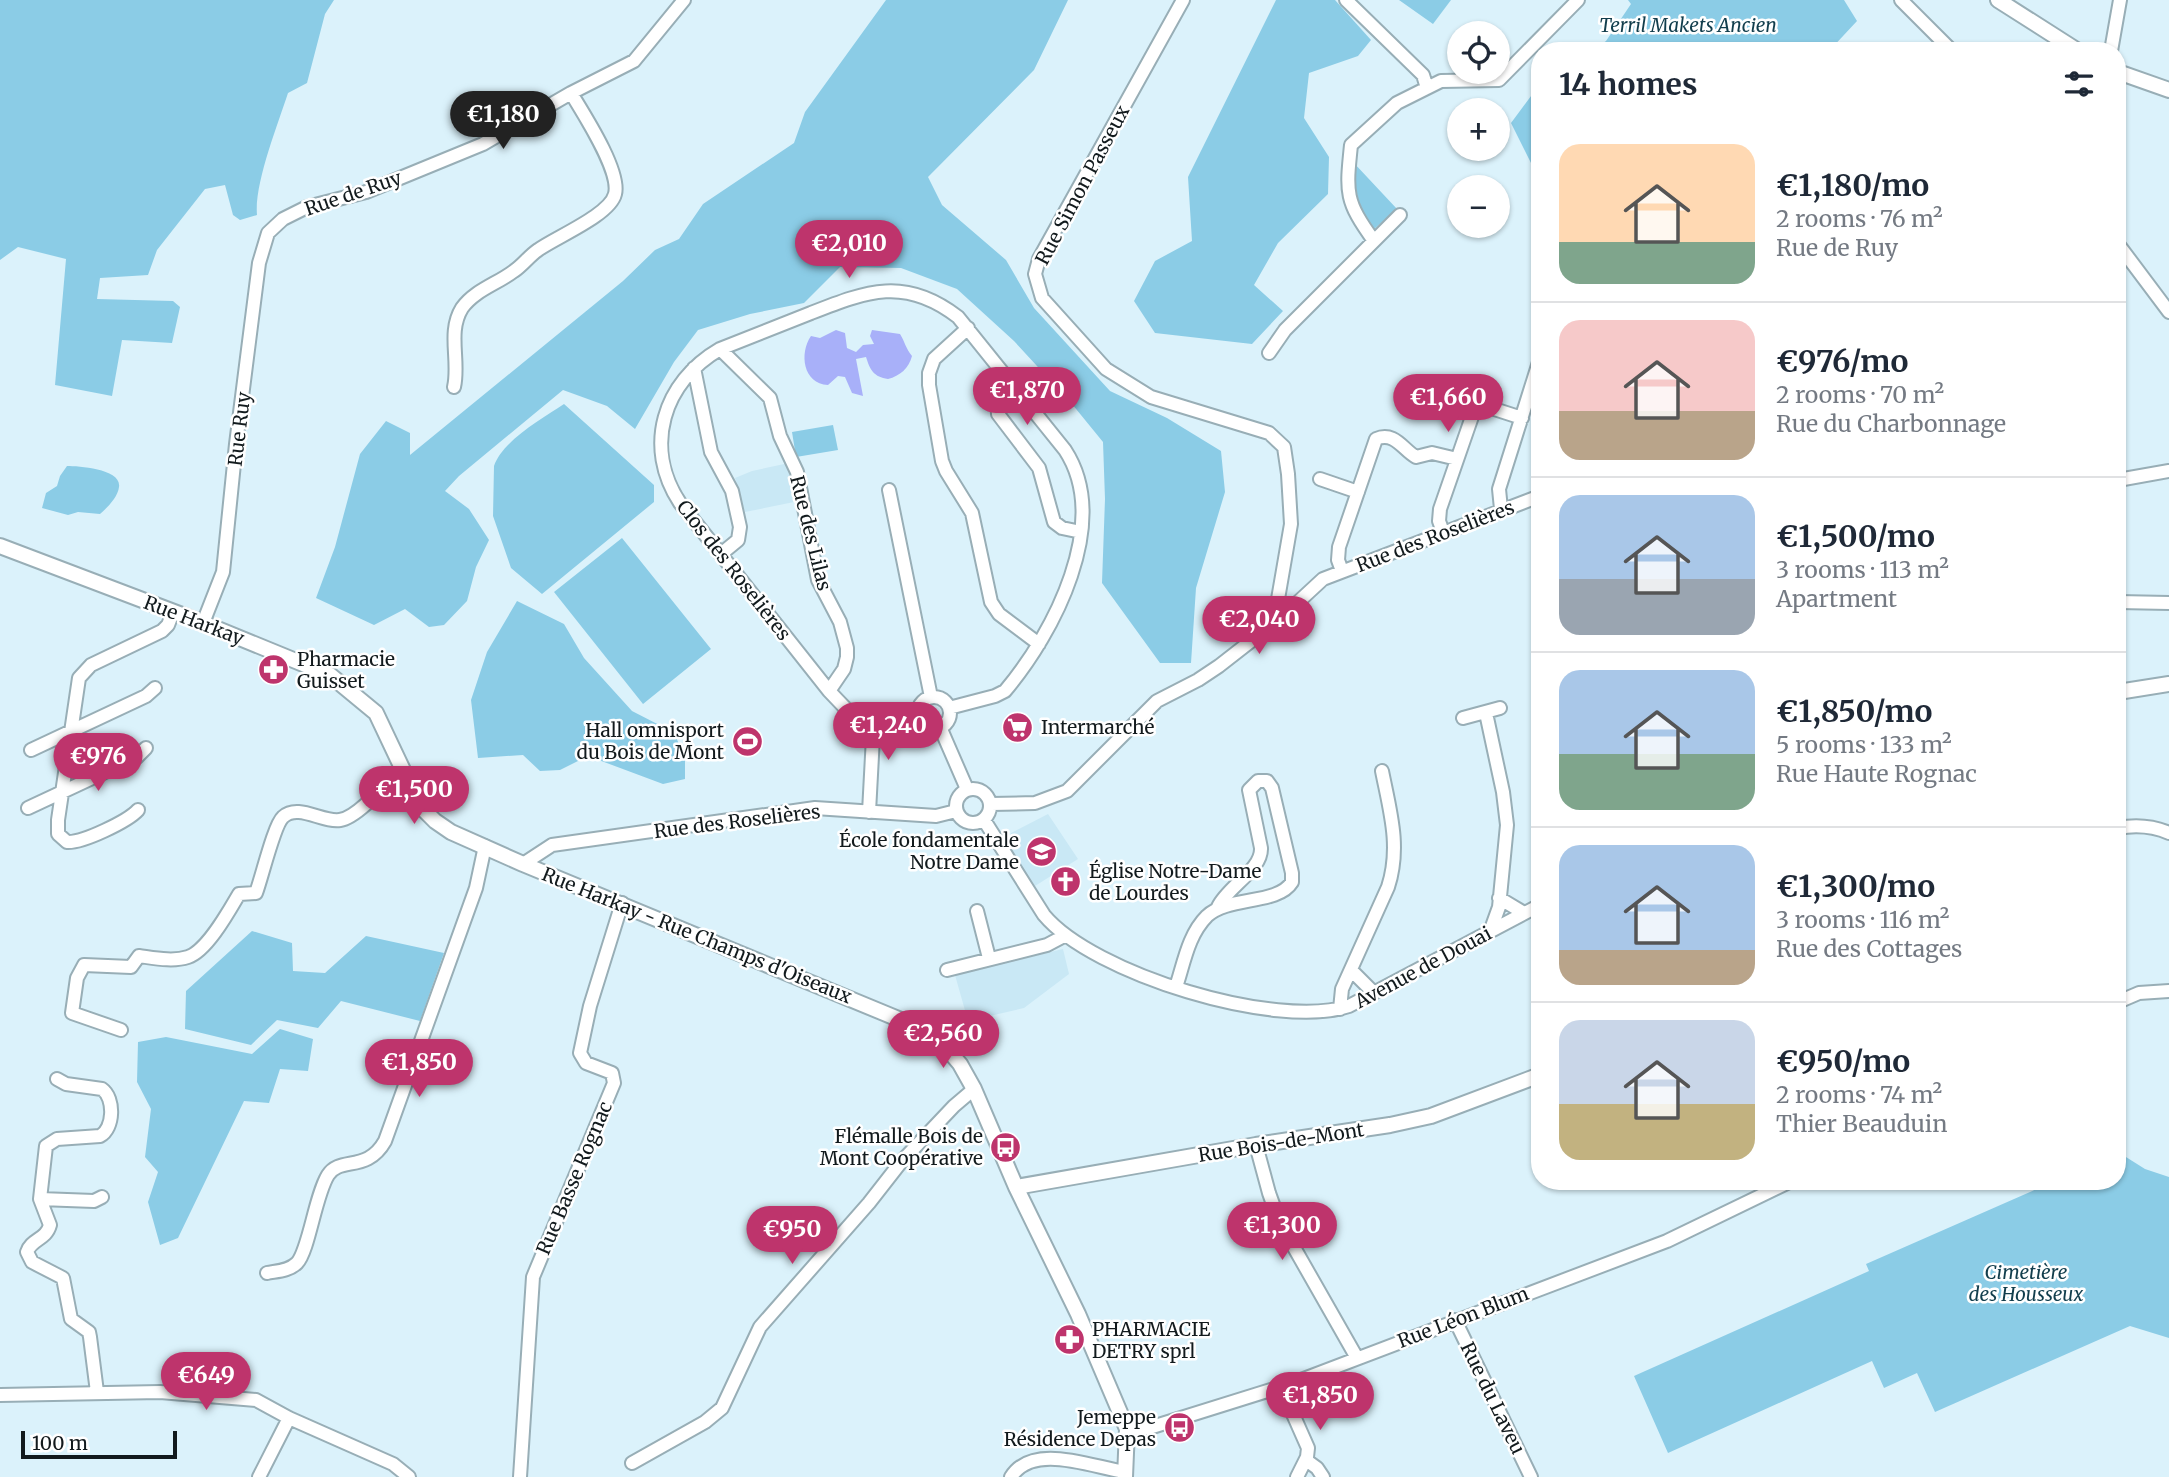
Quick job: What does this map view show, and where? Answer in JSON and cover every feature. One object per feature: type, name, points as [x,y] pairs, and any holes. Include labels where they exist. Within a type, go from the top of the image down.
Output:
[{"type":"street","name":"Rue de Ruy","points":[[268,233],[283,219],[307,207],[366,192],[483,144],[570,93],[634,61],[684,0]]},
{"type":"street","name":"Rue Simon Passeux","points":[[1183,0],[1039,259],[1035,275],[1042,298],[1106,369],[1151,397],[1269,433],[1284,447],[1289,474],[1291,524],[1278,599],[1283,616]]},
{"type":"street","points":[[1346,0],[1423,75],[1427,88]]},
{"type":"street","points":[[1537,42],[1578,0]]},
{"type":"street","points":[[1901,0],[1943,42]]},
{"type":"street","points":[[1998,0],[2064,42]]},
{"type":"street","points":[[2113,42],[2120,0]]},
{"type":"street","points":[[1374,241],[1354,214],[1347,188],[1351,145],[1397,103],[1441,81],[1499,80],[1531,48]]},
{"type":"street","points":[[2126,75],[2169,90]]},
{"type":"street","points":[[454,387],[456,321],[469,300],[515,271],[539,249],[604,210],[613,199],[615,185],[600,142],[570,93]]},
{"type":"street","points":[[1269,353],[1285,330],[1400,215]]},
{"type":"street","name":"Rue Ruy","points":[[203,623],[223,572],[236,444],[258,276],[268,233]]},
{"type":"street","points":[[2126,255],[2169,312]]},
{"type":"street","name":"Clos des Roselières","points":[[873,737],[830,691],[676,497],[662,456],[666,413],[679,385],[694,368],[720,349],[874,291],[902,291],[923,296],[948,309],[968,328],[1065,450],[1074,464],[1083,498],[1081,532],[1066,589],[1039,644],[1000,694],[949,708]]},
{"type":"street","points":[[968,328],[939,353],[929,373],[942,461],[972,513],[987,591],[993,606],[1004,618],[1039,644]]},
{"type":"street","name":"Rue des Lilas","points":[[720,349],[770,398],[783,444],[796,472],[818,580],[840,622],[847,648],[844,669],[830,691]]},
{"type":"street","points":[[694,368],[710,452],[732,492],[741,531],[735,543],[721,554]]},
{"type":"street","points":[[1014,385],[998,401],[998,414],[1039,468],[1054,523],[1062,528],[1081,532]]},
{"type":"street","points":[[1501,509],[1499,489],[1531,388]]},
{"type":"street","points":[[1443,532],[1439,522],[1440,509],[1475,408],[1485,406],[1522,418]]},
{"type":"street","points":[[1342,571],[1338,560],[1339,547],[1374,443],[1379,437],[1399,441],[1416,457],[1433,453],[1457,459]]},
{"type":"street","points":[[2126,479],[2169,471]]},
{"type":"street","points":[[1320,479],[1358,492]]},
{"type":"street","points":[[889,490],[931,697]]},
{"type":"street","name":"Rue des Roselières","points":[[991,804],[1035,803],[1067,792],[1164,695],[1198,680],[1219,666],[1283,616],[1323,579],[1531,499]]},
{"type":"street","name":"Rue Harkay","points":[[0,546],[203,623],[330,675],[376,713]]},
{"type":"street","points":[[2126,602],[2169,603]]},
{"type":"street","points":[[138,810],[77,842],[67,842],[57,830],[77,682],[83,672],[97,662],[161,632],[168,625],[173,612]]},
{"type":"street","points":[[2126,691],[2169,684]]},
{"type":"street","points":[[31,750],[146,696],[155,688]]},
{"type":"street","points":[[931,697],[940,698],[949,708],[947,722],[940,727],[926,727],[919,719],[919,705],[931,697]]},
{"type":"street","points":[[1463,718],[1500,708]]},
{"type":"street","name":"Rue Harkay - Rue Champs d'Oiseaux","points":[[376,713],[413,794],[427,814],[451,832],[922,1030],[954,1057],[974,1088],[1016,1187],[1078,1314],[1128,1429],[1125,1474]]},
{"type":"street","points":[[1486,713],[1506,814],[1497,913],[1490,932]]},
{"type":"street","points":[[869,812],[873,737],[919,719]]},
{"type":"street","points":[[940,727],[967,789]]},
{"type":"street","points":[[28,808],[137,757],[146,748]]},
{"type":"street","points":[[121,1030],[72,1013],[77,978],[84,965],[131,967],[139,956],[173,960],[190,957],[205,945],[239,894],[256,893],[277,825],[284,815],[292,812],[340,820],[354,814],[401,768]]},
{"type":"street","points":[[1340,1009],[1342,989],[1388,887],[1394,864],[1395,837],[1382,771]]},
{"type":"street","points":[[1176,987],[1194,935],[1205,918],[1261,858],[1249,793],[1253,784],[1267,781],[1272,788],[1292,882],[1280,893],[1218,906]]},
{"type":"street","points":[[975,788],[983,791],[991,804],[984,820],[973,823],[963,820],[957,811],[956,802],[960,794],[975,788]]},
{"type":"street","name":"Rue des Roselières","points":[[523,864],[552,845],[815,808],[936,816],[957,811]]},
{"type":"street","name":"Avenue de Douai","points":[[984,820],[1044,915],[1064,936],[1120,966],[1176,987],[1277,1011],[1318,1013],[1340,1009],[1531,910]]},
{"type":"street","points":[[2126,826],[2169,833]]},
{"type":"street","points":[[267,1273],[288,1269],[300,1259],[329,1173],[340,1165],[357,1164],[366,1160],[379,1151],[385,1141],[478,880],[485,846]]},
{"type":"street","points":[[1499,898],[1524,913]]},
{"type":"street","name":"Rue Basse Rognac","points":[[520,1477],[533,1277],[614,1083],[612,1073],[586,1063],[580,1053],[590,1006],[622,903]]},
{"type":"street","points":[[977,911],[989,958]]},
{"type":"street","points":[[947,970],[1047,945],[1064,936]]},
{"type":"street","points":[[1350,970],[1374,993]]},
{"type":"street","points":[[2126,999],[2139,993],[2169,991]]},
{"type":"street","name":"Rue Bois-de-Mont","points":[[1016,1187],[1256,1145],[1390,1125],[1431,1116],[1531,1078]]},
{"type":"street","points":[[57,1079],[66,1084],[107,1092],[110,1099],[109,1128],[100,1136],[48,1142],[42,1161],[40,1199],[50,1225],[46,1235],[29,1245],[27,1256],[32,1262],[63,1278],[71,1319],[90,1336],[97,1392]]},
{"type":"street","points":[[632,1464],[705,1422],[722,1408],[760,1327],[869,1203],[901,1162],[974,1088]]},
{"type":"street","points":[[1256,1145],[1279,1221],[1357,1358]]},
{"type":"street","name":"Rue Léon Blum","points":[[1128,1429],[1149,1428],[1281,1387],[1667,1241],[1772,1190]]},
{"type":"street","points":[[40,1199],[94,1201],[102,1197]]},
{"type":"street","name":"Rue du Laveu","points":[[1455,1320],[1531,1477]]},
{"type":"street","points":[[1281,1387],[1308,1448],[1306,1460],[1297,1477]]},
{"type":"street","points":[[0,1395],[160,1392],[256,1400],[289,1418],[394,1464],[410,1477]]},
{"type":"street","points":[[259,1477],[289,1418]]},
{"type":"street","points":[[1011,1477],[1024,1463],[1045,1458],[1125,1474]]},
{"type":"street","points":[[1306,1460],[1317,1468],[1322,1477]]},
{"type":"shaded area","points":[[836,330],[845,333],[847,348],[856,352],[863,345],[874,344],[870,336],[872,330],[900,334],[912,356],[911,360],[903,371],[888,379],[873,372],[866,357],[856,359],[863,396],[852,393],[845,377],[838,376],[828,385],[820,383],[808,374],[805,359],[807,343],[811,336],[820,338]]},
{"type":"shaded area","points":[[789,463],[799,501],[745,512],[735,478],[752,471]]},
{"type":"shaded area","name":"École fondamentale Notre Dame","points":[[1048,814],[1078,859],[1035,886],[1006,844],[1011,833]]},
{"type":"shaded area","points":[[1063,949],[1069,974],[1024,1008],[968,1021],[955,975]]},
{"type":"green space","points":[[0,0],[334,0],[325,14],[307,83],[288,93],[263,171],[257,215],[240,220],[233,215],[225,185],[205,189],[157,250],[148,275],[100,278],[97,299],[173,301],[180,307],[172,343],[122,340],[112,396],[55,385],[66,259],[18,247],[0,260]]},
{"type":"green space","points":[[886,0],[1068,0],[1034,70],[928,177],[942,205],[1006,260],[1034,308],[1110,391],[1167,418],[1221,451],[1225,492],[1196,588],[1191,663],[1160,663],[1102,583],[1105,499],[1103,442],[1014,341],[957,289],[901,268],[840,267],[804,303],[750,314],[698,330],[674,362],[635,429],[607,406],[563,390],[459,476],[445,491],[469,509],[489,540],[476,567],[467,601],[444,625],[429,627],[405,609],[374,625],[316,598],[335,547],[360,454],[386,421],[410,433],[410,455],[623,281],[655,250],[679,239],[703,204],[794,143],[805,112]]},
{"type":"green space","points":[[1276,0],[1335,0],[1371,40],[1358,56],[1309,73],[1304,118],[1329,157],[1328,194],[1278,243],[1254,285],[1283,311],[1252,344],[1155,333],[1134,301],[1155,261],[1192,241],[1188,177]]},
{"type":"green space","points":[[1399,0],[1451,0],[1433,24]]},
{"type":"green space","name":"Terril Makets Ancien","points":[[1628,0],[1844,0],[1857,21],[1837,42],[1605,42],[1631,4]]},
{"type":"green space","points":[[1531,96],[1531,163],[1511,123]]},
{"type":"green space","points":[[1353,162],[1397,209],[1373,230],[1359,206]]},
{"type":"green space","points":[[564,404],[654,485],[654,502],[542,594],[511,568],[493,516],[494,466],[498,457],[514,439]]},
{"type":"green space","points":[[833,425],[838,450],[796,457],[792,432]]},
{"type":"green space","points":[[67,466],[107,472],[118,481],[117,495],[100,514],[78,512],[68,515],[42,508],[46,493],[57,486]]},
{"type":"green space","points":[[622,538],[711,649],[643,704],[554,592]]},
{"type":"green space","points":[[517,601],[564,624],[584,658],[632,711],[669,730],[676,737],[685,759],[685,779],[663,784],[588,756],[560,770],[540,771],[523,755],[478,758],[471,700],[487,652]]},
{"type":"green space","points":[[252,931],[292,943],[293,971],[325,973],[366,936],[444,953],[420,1021],[341,1001],[318,1028],[277,1020],[251,1045],[185,1029],[186,991]]},
{"type":"green space","points":[[280,1029],[313,1039],[308,1071],[280,1069],[269,1103],[244,1101],[178,1238],[160,1245],[148,1202],[158,1172],[145,1157],[151,1109],[137,1082],[138,1042],[166,1037],[252,1054]]},
{"type":"green space","name":"Cimetière des Housseux","points":[[2126,1157],[2145,1169],[2169,1177],[2169,1338],[2130,1326],[1935,1412],[1917,1373],[1884,1388],[1872,1361],[1668,1453],[1634,1376],[1869,1271],[1866,1264],[2035,1190],[2126,1190]]},
{"type":"place","name":"Pharmacie Guisset","points":[[274,670]]},
{"type":"place","name":"Intermarché","points":[[1018,727]]},
{"type":"place","name":"Hall omnisport du Bois de Mont","points":[[747,741]]},
{"type":"place","name":"École fondamentale Notre Dame","points":[[1042,851]]},
{"type":"place","name":"Église Notre-Dame de Lourdes","points":[[1066,882]]},
{"type":"place","name":"Flémalle Bois de Mont Coopérative","points":[[1006,1147]]},
{"type":"place","name":"PHARMACIE DETRY sprl","points":[[1069,1340]]},
{"type":"place","name":"Jemeppe Résidence Depas","points":[[1179,1428]]}]
